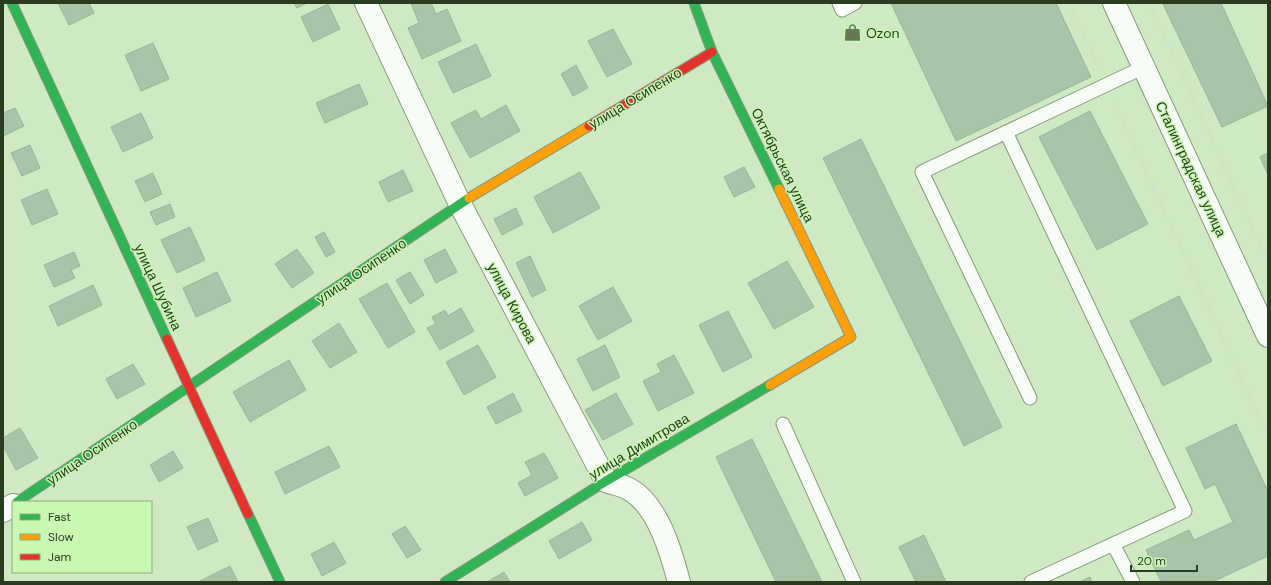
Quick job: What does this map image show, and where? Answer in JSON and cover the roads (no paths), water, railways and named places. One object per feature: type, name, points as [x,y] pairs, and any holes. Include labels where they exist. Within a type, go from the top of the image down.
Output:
[{"type":"street","name":"улица Шубина","points":[[12,3],[280,582]]},
{"type":"street","name":"улица Кирова","points":[[366,3],[460,204],[606,481]]},
{"type":"street","name":"Октябрьская улица","points":[[694,3],[712,52],[851,338]]},
{"type":"street","name":"Сталинградская улица","points":[[1114,3],[1268,336]]},
{"type":"street","name":"улица Осипенко","points":[[18,501],[460,204],[712,52]]},
{"type":"street","name":"улица Димитрова","points":[[445,582],[606,481],[851,338]]},
{"type":"street","points":[[606,481],[629,489],[647,503],[670,549],[679,582]]},
{"type":"street","points":[[3,511],[12,506]]},
{"type":"lane","points":[[839,3],[842,10],[855,3]]},
{"type":"lane","points":[[1030,398],[922,172],[1144,67]]},
{"type":"lane","points":[[1006,132],[1185,511],[1031,582]]},
{"type":"lane","points":[[783,424],[854,582]]},
{"type":"lane","points":[[1113,544],[1132,582]]},
{"type":"place","name":"Ozon","points":[[853,33]]}]
